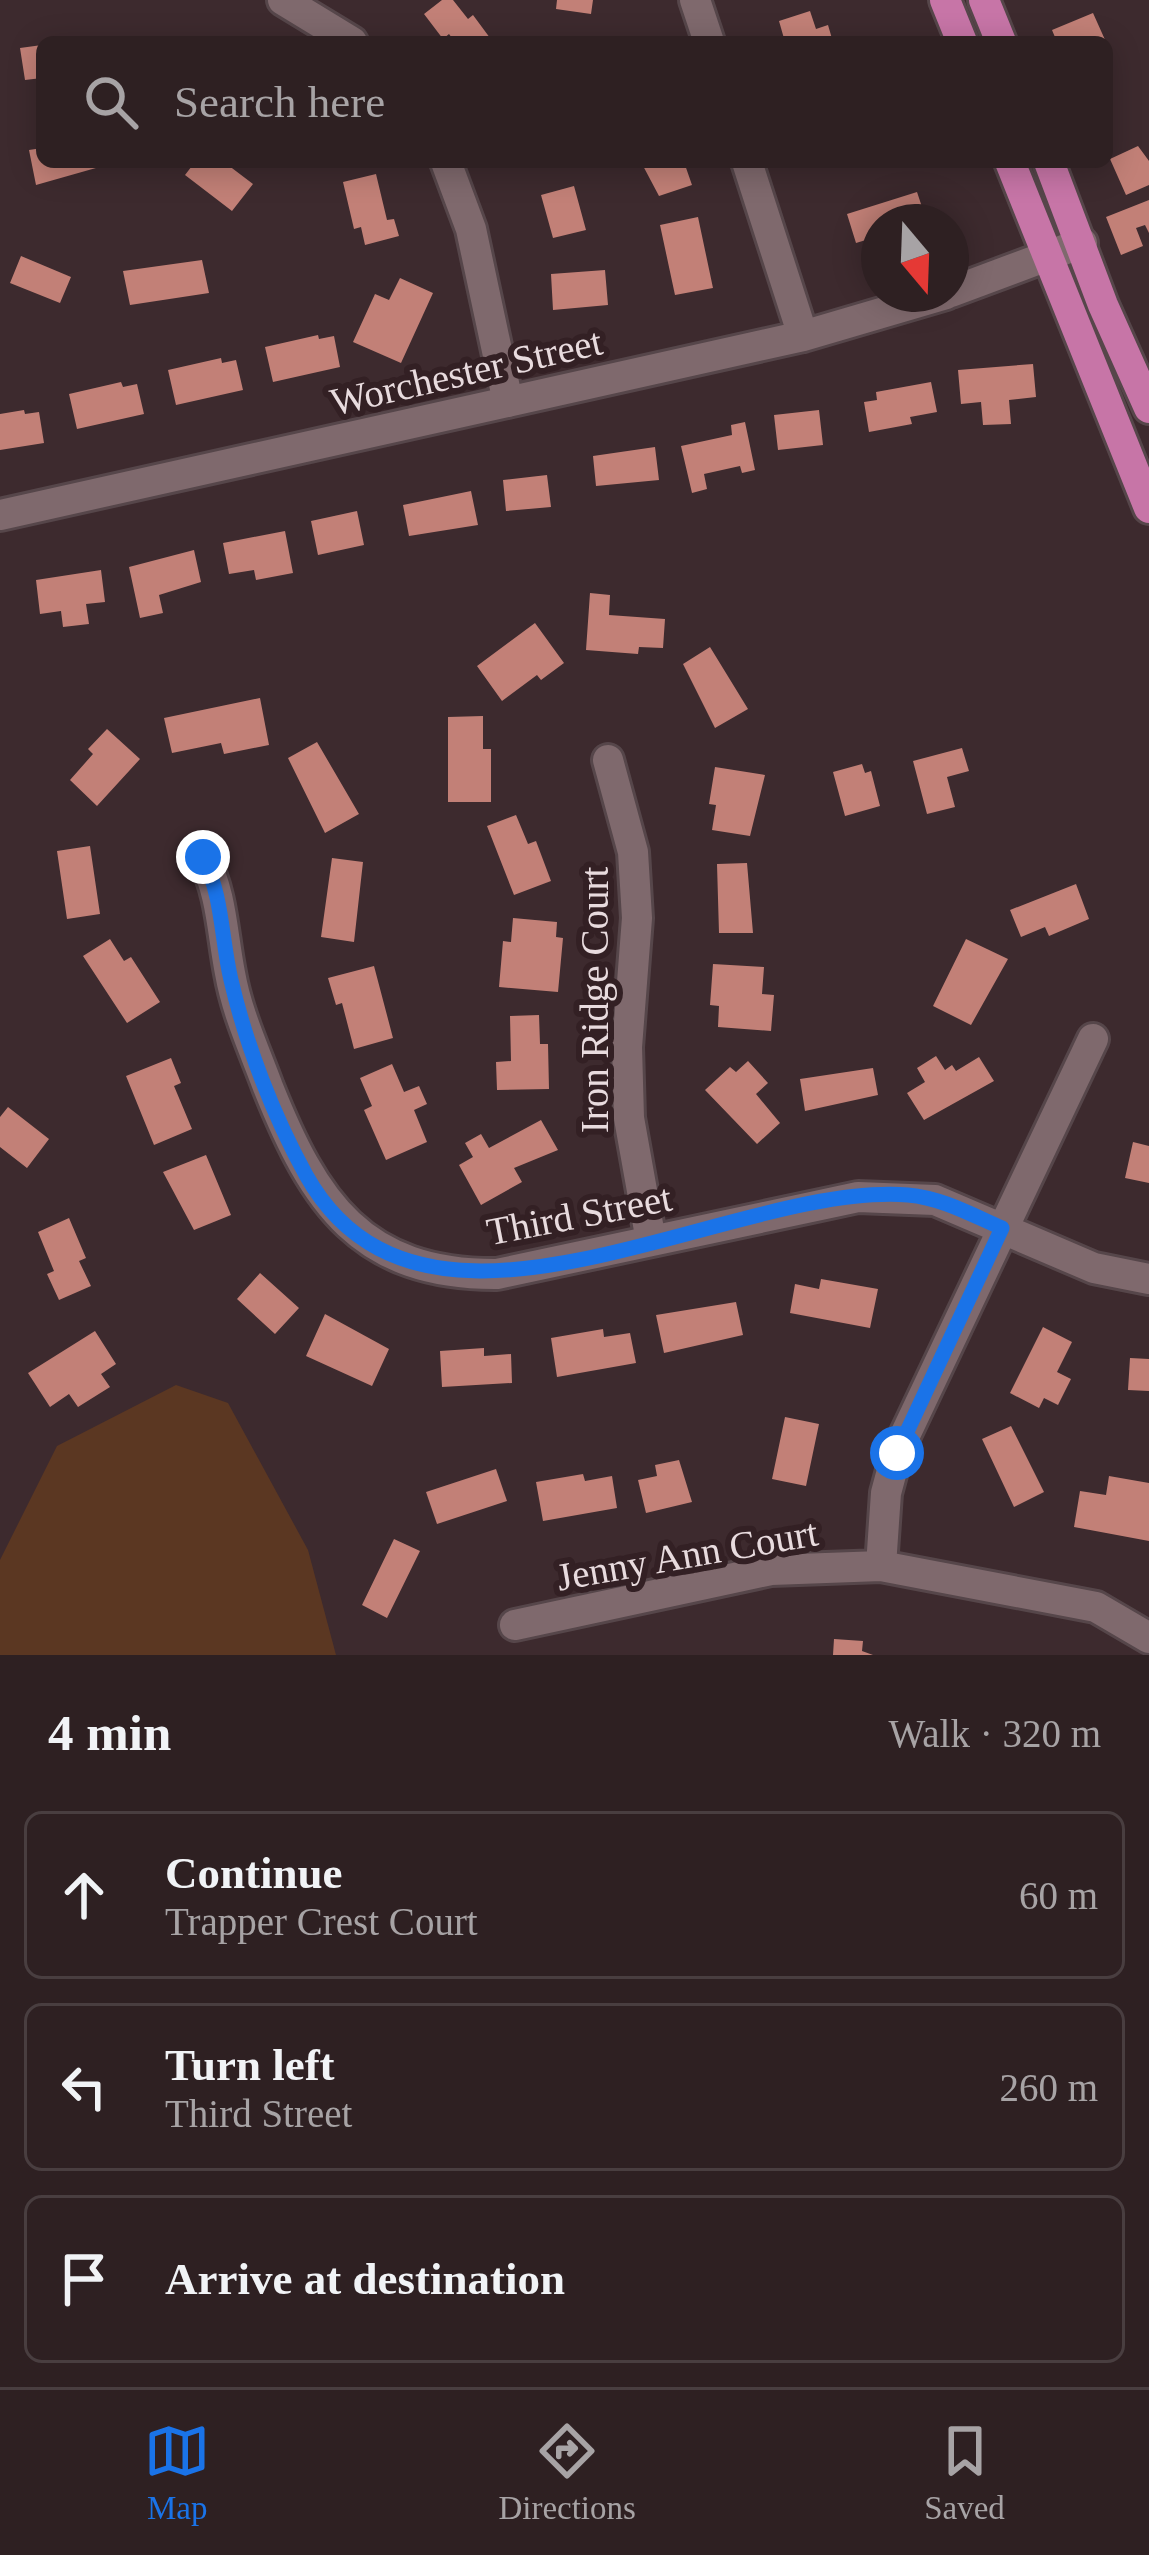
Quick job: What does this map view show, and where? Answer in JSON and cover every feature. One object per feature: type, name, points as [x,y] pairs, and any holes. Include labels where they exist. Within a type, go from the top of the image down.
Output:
[{"type":"main road","points":[[945,0],[960,36]]},
{"type":"main road","points":[[984,0],[999,36]]},
{"type":"main road","points":[[1012,168],[1149,508]]},
{"type":"main road","points":[[1051,168],[1102,305],[1149,408]]},
{"type":"street","points":[[283,0],[342,36]]},
{"type":"street","points":[[695,0],[707,36]]},
{"type":"street","points":[[448,168],[471,229],[508,402]]},
{"type":"street","points":[[749,168],[803,336]]},
{"type":"street","name":"Worchester Street","points":[[969,285],[1082,243]]},
{"type":"street","name":"Worchester Street","points":[[0,515],[803,336],[884,312]]},
{"type":"street","name":"Iron Ridge Court","points":[[608,760],[633,851],[637,918],[627,1047],[629,1118],[651,1240]]},
{"type":"street","name":"Third Street","points":[[203,857],[222,908],[240,1016],[307,1177],[358,1234],[391,1254],[463,1274],[497,1274],[810,1205],[907,1195],[935,1200],[1094,1268],[1149,1279]]},
{"type":"street","points":[[881,1566],[886,1493],[897,1453],[1093,1039]]},
{"type":"street","name":"Jenny Ann Court","points":[[515,1625],[771,1570],[881,1566],[1096,1607],[1149,1638]]},
{"type":"shaded area","points":[[176,1385],[228,1403],[308,1550],[336,1655],[0,1655],[0,1560],[57,1446]]},
{"type":"building","points":[[442,0],[453,0],[468,19],[473,15],[489,36],[441,36],[424,14]]},
{"type":"building","points":[[557,0],[593,0],[591,14],[556,9]]},
{"type":"building","points":[[810,11],[816,29],[828,25],[831,36],[783,36],[779,21]]},
{"type":"building","points":[[1093,13],[1103,36],[1054,36],[1052,30]]},
{"type":"building","points":[[36,46],[36,79],[25,80],[20,48]]},
{"type":"building","points":[[1138,146],[1149,161],[1149,185],[1126,195],[1113,158]]},
{"type":"building","points":[[36,149],[36,168],[96,168],[36,185],[29,150]]},
{"type":"building","points":[[190,168],[232,168],[253,184],[232,211],[185,175]]},
{"type":"building","points":[[644,168],[686,168],[692,185],[659,196]]},
{"type":"building","points":[[376,174],[387,220],[394,219],[399,236],[365,245],[361,227],[354,229],[343,182]]},
{"type":"building","points":[[574,186],[586,230],[553,238],[541,195]]},
{"type":"building","points":[[917,192],[921,204],[879,204]]},
{"type":"building","points":[[1149,200],[1149,233],[1145,225],[1136,228],[1143,246],[1121,255],[1106,217]]},
{"type":"building","points":[[861,210],[861,241],[856,243],[847,214]]},
{"type":"building","points":[[698,217],[713,288],[675,295],[660,225]]},
{"type":"building","points":[[21,256],[71,277],[60,303],[10,283]]},
{"type":"building","points":[[202,260],[209,293],[130,305],[123,271]]},
{"type":"building","points":[[605,270],[608,305],[553,310],[551,274]]},
{"type":"building","points":[[400,278],[433,293],[401,363],[353,342],[375,294],[389,300]]},
{"type":"building","points":[[318,335],[319,339],[334,336],[340,367],[273,382],[265,347]]},
{"type":"building","points":[[221,358],[222,363],[236,360],[243,390],[176,405],[168,370]]},
{"type":"building","points":[[1033,364],[1036,397],[1009,400],[1011,424],[983,425],[981,402],[961,404],[958,370]]},
{"type":"building","points":[[121,382],[123,387],[137,384],[144,414],[77,429],[69,394]]},
{"type":"building","points":[[931,382],[937,412],[910,417],[912,424],[869,432],[864,402],[877,400],[876,392]]},
{"type":"building","points":[[24,410],[25,414],[39,412],[44,443],[0,450],[0,414]]},
{"type":"building","points":[[819,410],[823,445],[778,450],[774,415]]},
{"type":"building","points":[[745,422],[755,470],[742,473],[740,466],[704,474],[707,489],[692,493],[681,446],[732,435],[731,425]]},
{"type":"building","points":[[655,447],[659,480],[596,486],[593,456]]},
{"type":"building","points":[[547,475],[551,507],[506,511],[503,480]]},
{"type":"building","points":[[471,491],[478,525],[409,536],[403,505]]},
{"type":"building","points":[[357,511],[364,545],[318,555],[311,521]]},
{"type":"building","points":[[285,531],[293,573],[256,580],[254,570],[229,574],[223,543]]},
{"type":"building","points":[[194,550],[201,582],[159,595],[163,613],[140,618],[129,567]]},
{"type":"building","points":[[101,570],[105,602],[86,604],[89,624],[63,627],[61,611],[40,614],[36,580]]},
{"type":"building","points":[[590,593],[610,595],[609,615],[665,619],[663,648],[639,647],[638,654],[586,650]]},
{"type":"building","points":[[535,623],[564,663],[541,680],[537,675],[502,701],[477,666]]},
{"type":"building","points":[[710,647],[748,709],[715,728],[683,664]]},
{"type":"building","points":[[260,698],[269,745],[224,754],[221,743],[172,753],[164,718]]},
{"type":"building","points":[[483,716],[483,749],[491,749],[491,802],[448,802],[448,717]]},
{"type":"building","points":[[107,729],[140,759],[97,806],[70,780],[93,754],[88,749]]},
{"type":"building","points":[[317,742],[359,814],[325,833],[288,758]]},
{"type":"building","points":[[962,748],[969,771],[947,777],[955,807],[927,814],[913,761]]},
{"type":"building","points":[[862,764],[865,773],[871,771],[880,806],[845,816],[833,772]]},
{"type":"building","points":[[715,767],[765,775],[750,836],[712,830],[716,805],[709,804]]},
{"type":"building","points":[[516,815],[528,844],[536,841],[551,881],[514,895],[487,826]]},
{"type":"building","points":[[90,846],[100,914],[67,919],[57,851]]},
{"type":"building","points":[[332,858],[363,862],[354,942],[321,937]]},
{"type":"building","points":[[747,863],[753,933],[719,933],[717,864]]},
{"type":"building","points":[[1076,884],[1089,919],[1049,936],[1045,927],[1021,937],[1010,910]]},
{"type":"building","points":[[513,918],[557,922],[556,937],[563,938],[558,992],[499,987],[503,941],[511,942]]},
{"type":"building","points":[[110,939],[124,961],[131,957],[160,1002],[127,1023],[83,956]]},
{"type":"building","points":[[966,939],[1008,959],[971,1025],[933,1006]]},
{"type":"building","points":[[713,964],[764,967],[762,994],[774,995],[771,1031],[718,1027],[719,1006],[710,1005]]},
{"type":"building","points":[[374,966],[393,1038],[354,1049],[342,1003],[336,1005],[328,978]]},
{"type":"building","points":[[539,1015],[540,1044],[548,1044],[549,1089],[497,1090],[496,1062],[511,1061],[510,1016]]},
{"type":"building","points":[[936,1056],[945,1070],[952,1065],[956,1071],[979,1057],[994,1081],[924,1120],[907,1093],[925,1082],[917,1068]]},
{"type":"building","points":[[171,1058],[181,1083],[174,1086],[192,1129],[154,1145],[126,1076]]},
{"type":"building","points":[[748,1061],[768,1083],[756,1094],[780,1123],[757,1144],[705,1090],[730,1067],[736,1072]]},
{"type":"building","points":[[392,1064],[404,1092],[419,1086],[427,1104],[414,1110],[427,1142],[386,1160],[364,1110],[372,1106],[360,1078]]},
{"type":"building","points":[[873,1068],[878,1095],[805,1111],[800,1079]]},
{"type":"building","points":[[8,1107],[49,1139],[27,1168],[0,1147],[0,1117]]},
{"type":"building","points":[[541,1120],[558,1150],[514,1168],[522,1182],[481,1205],[459,1165],[473,1157],[465,1143],[481,1134],[489,1148]]},
{"type":"building","points":[[1133,1142],[1149,1146],[1149,1183],[1125,1178]]},
{"type":"building","points":[[206,1155],[231,1215],[194,1230],[163,1172]]},
{"type":"building","points":[[69,1218],[86,1258],[79,1261],[91,1286],[59,1300],[47,1274],[54,1271],[38,1232]]},
{"type":"building","points":[[260,1273],[299,1308],[275,1334],[237,1299]]},
{"type":"building","points":[[821,1279],[878,1289],[870,1328],[790,1313],[795,1284],[819,1289]]},
{"type":"building","points":[[736,1302],[743,1335],[664,1353],[656,1315]]},
{"type":"building","points":[[325,1314],[389,1349],[372,1386],[306,1356]]},
{"type":"building","points":[[1043,1327],[1072,1342],[1057,1372],[1071,1379],[1058,1405],[1044,1398],[1039,1408],[1010,1393]]},
{"type":"building","points":[[603,1329],[604,1337],[630,1333],[636,1363],[557,1377],[551,1338]]},
{"type":"building","points":[[95,1331],[116,1364],[101,1374],[110,1387],[78,1407],[69,1394],[50,1407],[28,1373]]},
{"type":"building","points":[[484,1348],[484,1356],[511,1354],[512,1383],[442,1387],[440,1351]]},
{"type":"building","points":[[1130,1358],[1149,1359],[1149,1391],[1128,1390]]},
{"type":"building","points":[[785,1417],[819,1424],[806,1486],[772,1479]]},
{"type":"building","points":[[1011,1426],[1044,1492],[1014,1507],[982,1439]]},
{"type":"building","points":[[679,1460],[692,1502],[646,1513],[638,1480],[657,1476],[655,1465]]},
{"type":"building","points":[[496,1469],[507,1501],[437,1524],[426,1492]]},
{"type":"building","points":[[583,1474],[585,1481],[612,1476],[617,1508],[543,1521],[536,1482]]},
{"type":"building","points":[[1109,1476],[1149,1483],[1149,1541],[1074,1527],[1080,1491],[1106,1495]]},
{"type":"building","points":[[394,1539],[420,1551],[387,1618],[362,1605]]},
{"type":"building","points":[[834,1639],[863,1641],[862,1651],[873,1655],[833,1655]]},
{"type":"route","points":[[203,857],[222,908],[240,1016],[307,1177],[358,1234],[391,1254],[426,1268],[497,1274],[858,1197],[907,1195],[935,1200],[1002,1228],[897,1453]]}]
